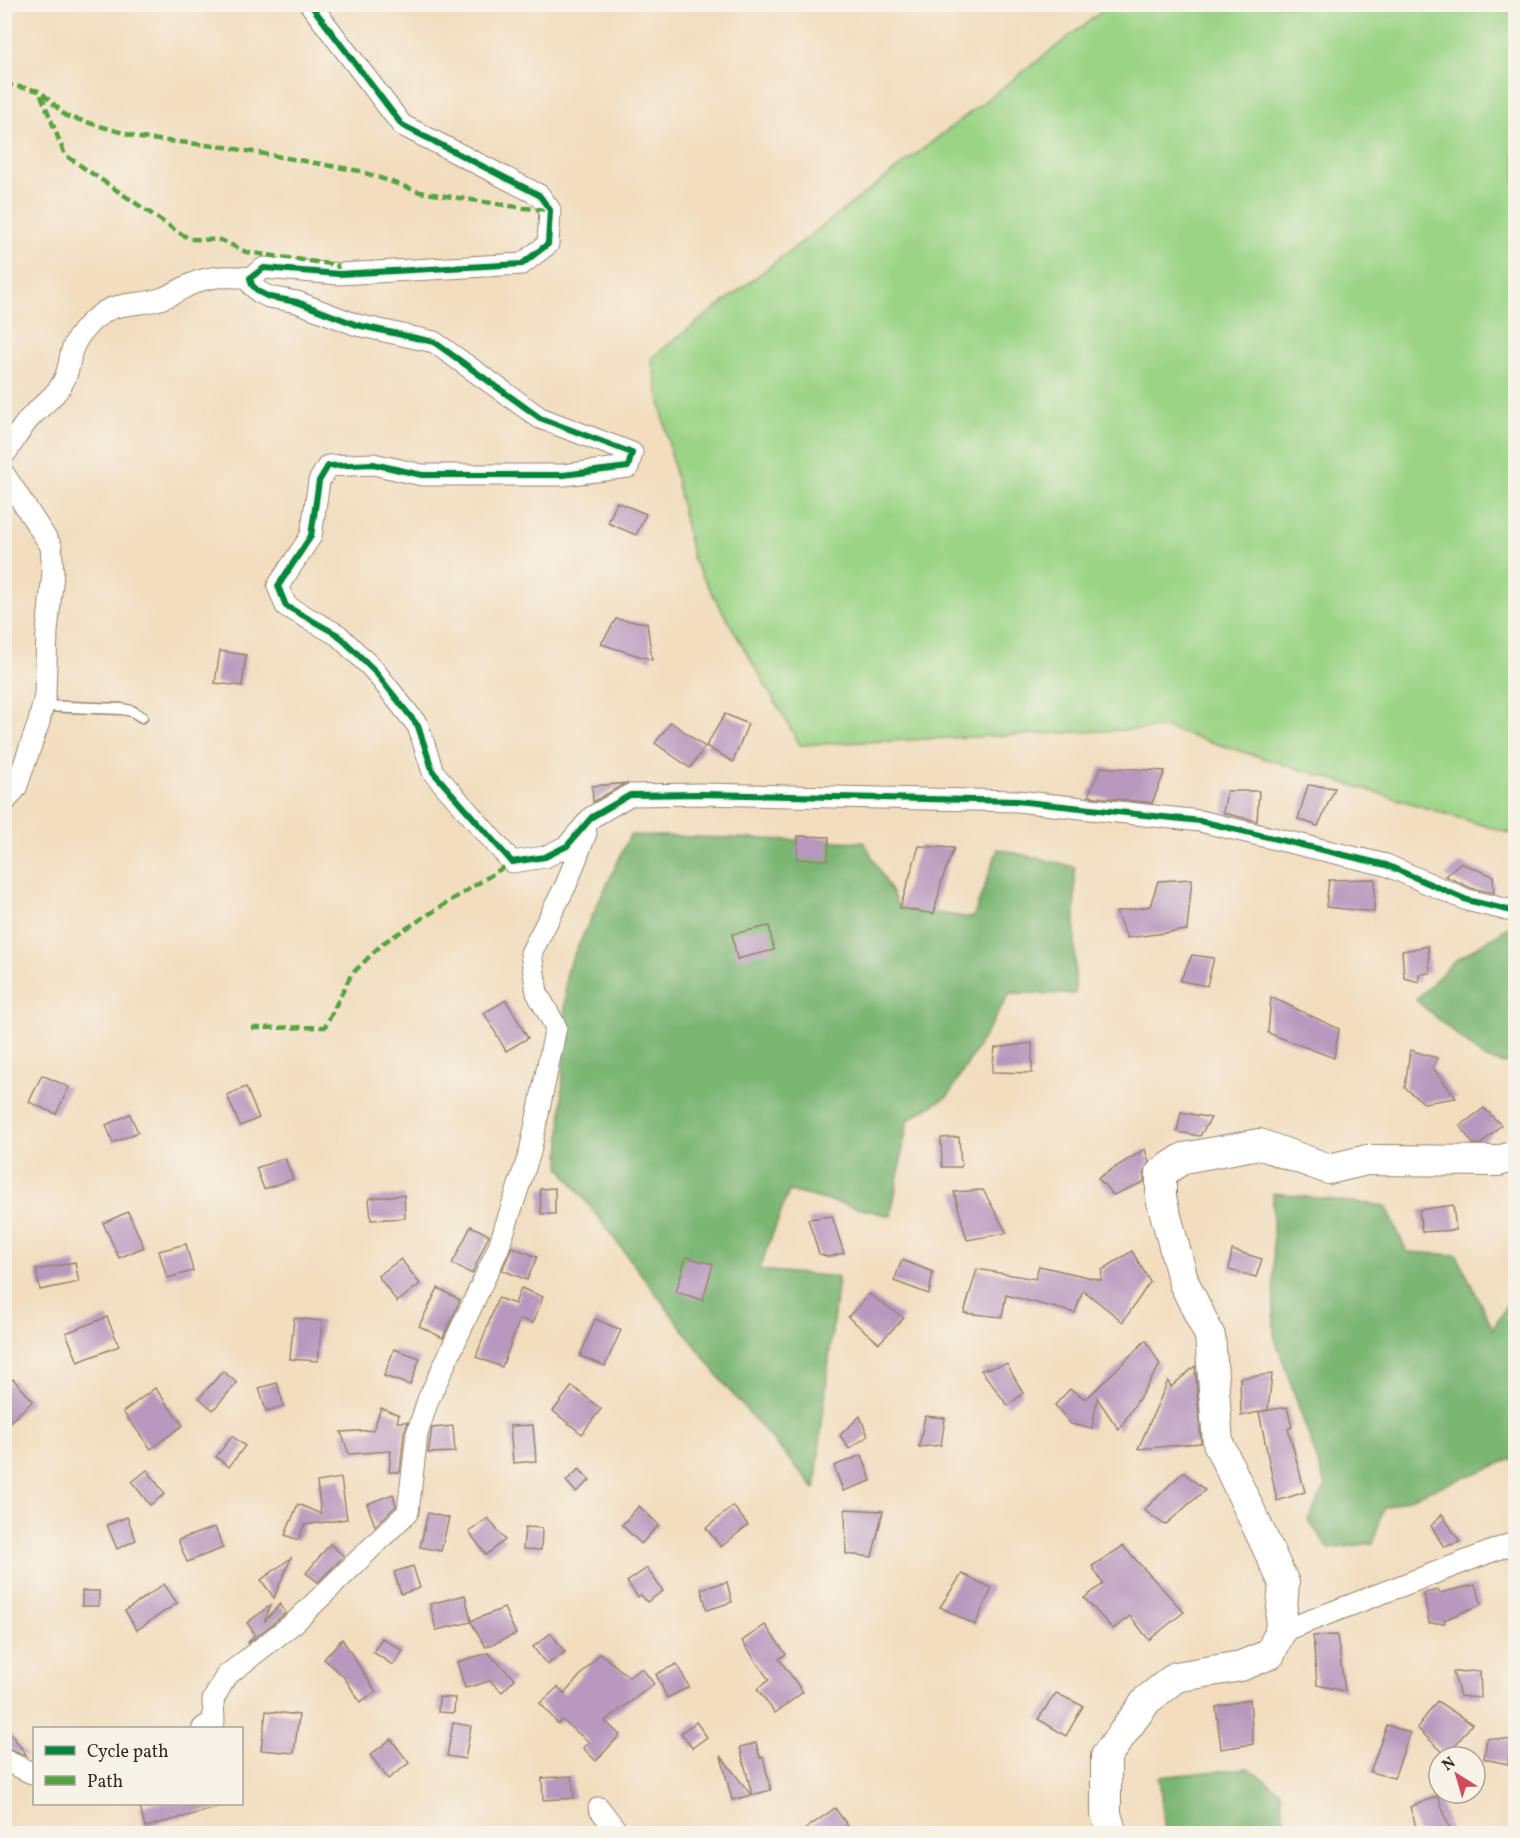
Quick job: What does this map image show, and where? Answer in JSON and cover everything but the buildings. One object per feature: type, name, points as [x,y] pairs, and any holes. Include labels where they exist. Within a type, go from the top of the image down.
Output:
[{"type":"street","points":[[4,455],[25,423],[52,398],[63,384],[69,369],[72,351],[79,337],[103,312],[129,304],[155,302],[210,278],[225,276],[250,278],[264,268],[339,274],[522,264],[548,244],[550,210],[539,195],[402,125],[310,4]]},
{"type":"street","points":[[250,278],[252,285],[269,297],[297,302],[357,325],[434,342],[540,418],[632,453],[628,467],[563,475],[422,475],[373,464],[328,466],[319,481],[311,536],[278,586],[286,606],[338,635],[373,669],[418,726],[433,772],[512,862],[545,857],[567,846],[592,817],[630,795],[701,794],[1017,801],[1200,822],[1386,865],[1467,900],[1515,912]]},
{"type":"street","points":[[4,474],[51,546],[53,573],[45,695],[16,788],[4,804]]},
{"type":"street","points":[[205,1727],[214,1721],[213,1700],[226,1676],[294,1623],[408,1512],[417,1434],[428,1400],[498,1249],[530,1152],[556,1028],[537,993],[531,953],[566,885],[592,817]]},
{"type":"street","points":[[1112,1833],[1106,1814],[1106,1756],[1147,1700],[1176,1677],[1241,1666],[1270,1654],[1280,1632],[1284,1583],[1218,1443],[1210,1336],[1184,1283],[1161,1198],[1161,1173],[1184,1158],[1259,1144],[1329,1169],[1367,1160],[1498,1161],[1515,1156]]},
{"type":"street","points":[[1280,1632],[1515,1542]]},
{"type":"street","points":[[4,1760],[33,1774]]},
{"type":"street","points":[[599,1808],[619,1833]]},
{"type":"lane","points":[[42,706],[122,709],[132,711],[142,717]]},
{"type":"green space","points":[[1110,5],[1515,5],[1515,835],[1165,728],[800,745],[693,560],[651,358]]},
{"type":"green space","points":[[630,835],[864,842],[900,908],[973,918],[998,849],[1075,867],[1075,994],[1010,993],[948,1096],[908,1120],[891,1216],[789,1191],[759,1270],[838,1277],[815,1489],[728,1389],[560,1167],[566,972]]},
{"type":"green space","points":[[1515,923],[1515,1066],[1485,1059],[1416,1000],[1454,961]]},
{"type":"green space","points":[[1273,1193],[1386,1206],[1407,1252],[1457,1255],[1493,1329],[1515,1288],[1515,1458],[1384,1508],[1373,1543],[1329,1549],[1308,1520],[1326,1486],[1274,1335]]},
{"type":"green space","points":[[1248,1768],[1280,1791],[1286,1833],[1165,1833],[1159,1777]]},
{"type":"marked path","points":[[4,84],[40,91],[66,116],[140,138],[225,147],[360,171],[420,192],[550,210]]},
{"type":"marked path","points":[[41,95],[65,155],[178,232],[190,239],[221,240],[246,252],[337,265],[339,274]]},
{"type":"marked path","points":[[252,1028],[325,1027],[351,975],[383,943],[512,862]]},
{"type":"cycle path","points":[[310,4],[402,125],[539,195],[550,210],[548,244],[522,264],[339,274],[264,268],[250,278],[252,285],[269,297],[297,302],[357,325],[434,342],[540,418],[632,453],[628,467],[563,475],[422,475],[373,464],[328,466],[319,481],[311,536],[278,586],[286,606],[338,635],[373,669],[418,726],[433,772],[512,862],[545,857],[567,846],[592,817],[630,795],[701,794],[1017,801],[1200,821],[1386,865],[1467,900],[1516,912]]}]
